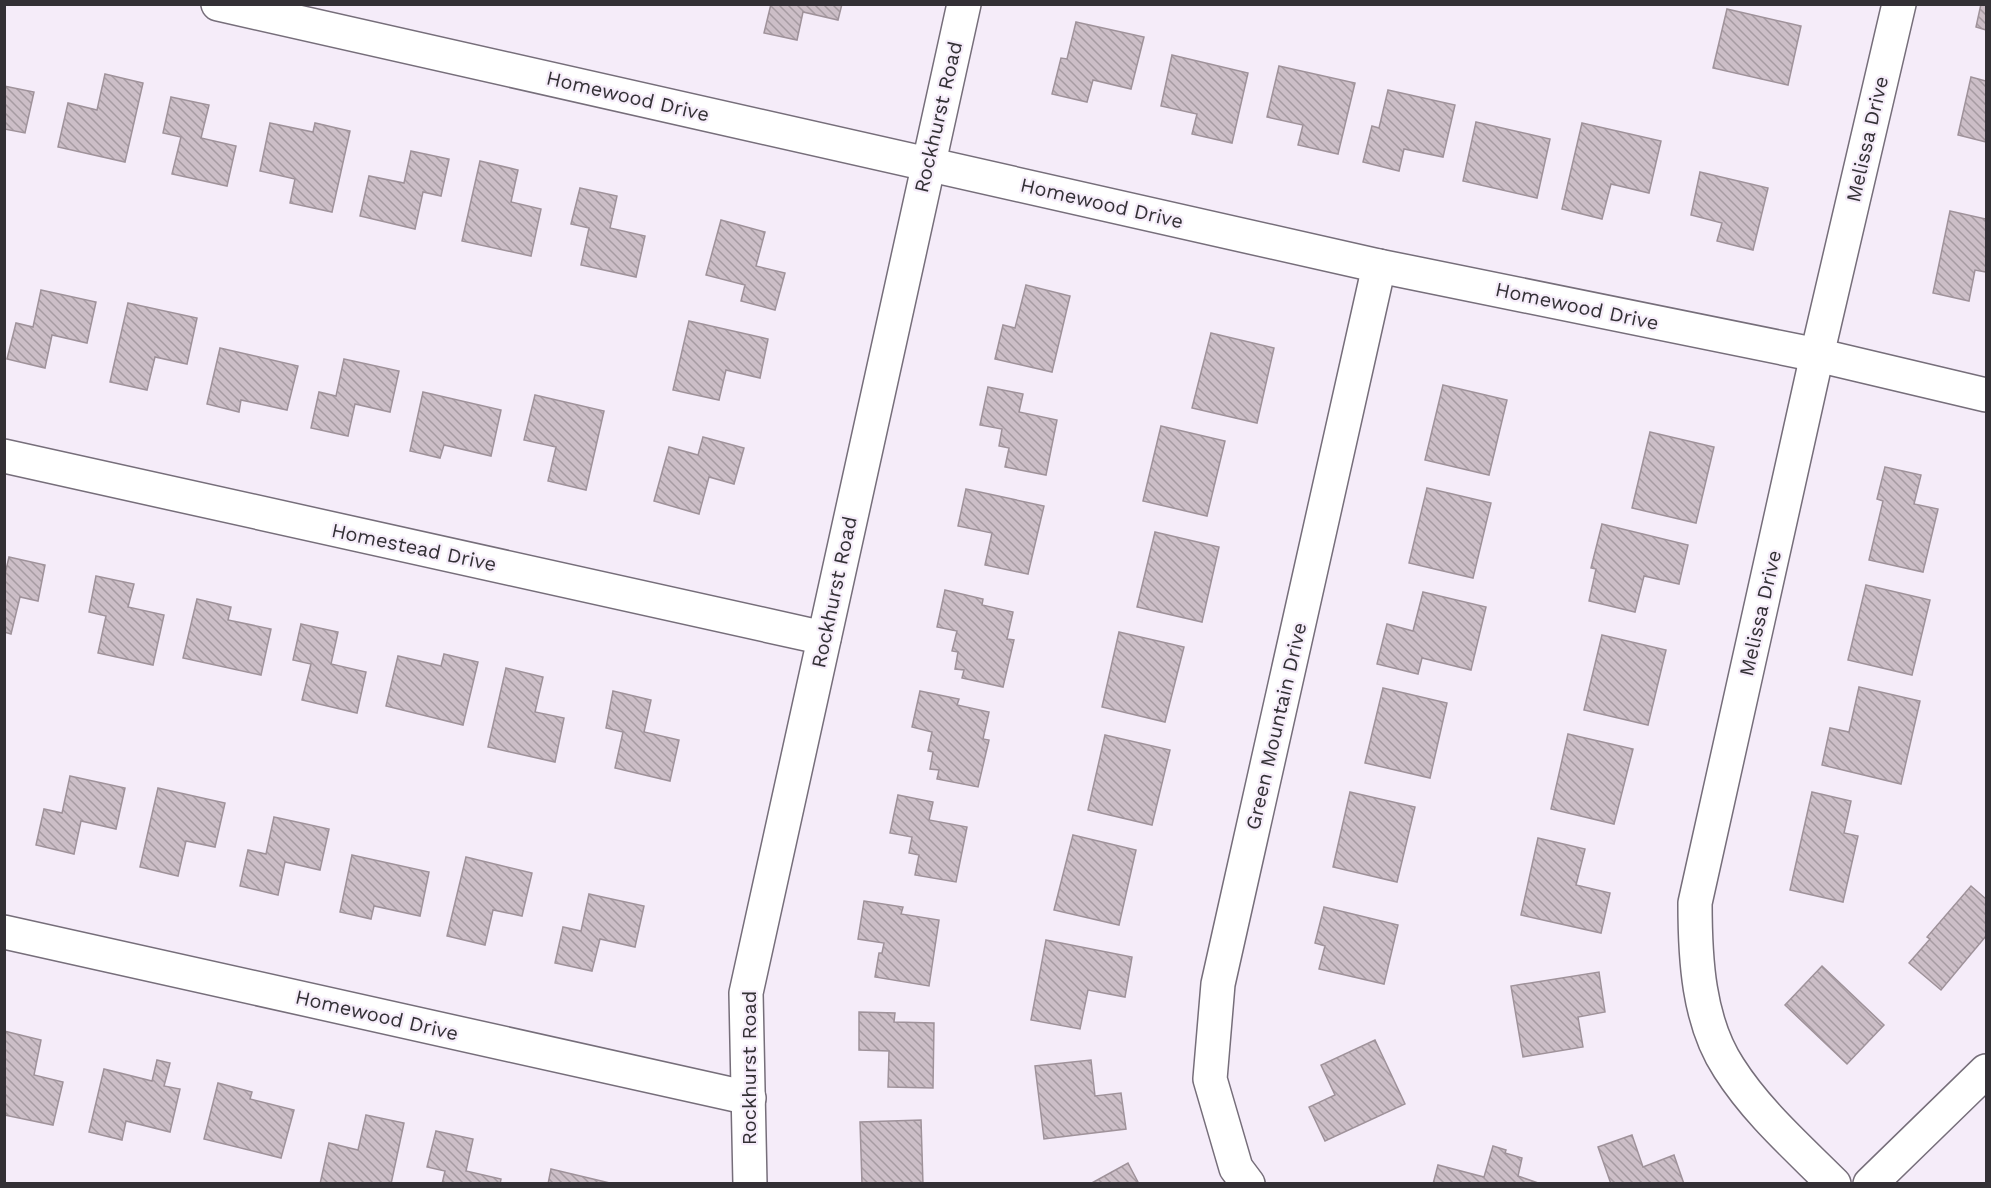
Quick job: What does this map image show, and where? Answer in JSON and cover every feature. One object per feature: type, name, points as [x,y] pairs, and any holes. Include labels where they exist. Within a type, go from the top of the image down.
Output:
[{"type":"street","name":"Homewood Drive","points":[[218,4],[1379,266],[1817,355],[1986,395]]},
{"type":"street","name":"Rockhurst Road","points":[[750,1184],[746,993],[964,4]]},
{"type":"street","name":"Melissa Drive","points":[[1834,1184],[1755,1105],[1727,1066],[1710,1026],[1700,984],[1695,940],[1695,903],[1817,355],[1899,4]]},
{"type":"street","name":"Green Mountain Drive","points":[[1248,1184],[1236,1168],[1210,1079],[1218,984],[1379,266]]},
{"type":"street","name":"Homestead Drive","points":[[4,456],[824,638]]},
{"type":"street","name":"Homewood Drive","points":[[4,932],[749,1098]]},
{"type":"street","points":[[1869,1184],[1986,1071]]},
{"type":"building","points":[[771,4],[842,4],[838,20],[803,12],[797,40],[764,33]]},
{"type":"building","points":[[1981,4],[1986,4],[1986,30],[1976,27]]},
{"type":"building","points":[[1727,9],[1801,26],[1788,85],[1713,68]]},
{"type":"building","points":[[1076,22],[1144,37],[1131,89],[1093,80],[1087,102],[1052,94],[1061,58],[1067,59]]},
{"type":"building","points":[[1172,55],[1248,73],[1232,143],[1192,134],[1197,114],[1161,106]]},
{"type":"building","points":[[1279,66],[1355,83],[1338,154],[1298,145],[1303,125],[1267,117]]},
{"type":"building","points":[[105,74],[143,83],[125,162],[58,147],[68,103],[97,110]]},
{"type":"building","points":[[1971,77],[1986,81],[1986,142],[1958,135]]},
{"type":"building","points":[[4,86],[34,92],[25,133],[4,129]]},
{"type":"building","points":[[1388,90],[1455,105],[1443,157],[1404,149],[1399,171],[1363,162],[1372,126],[1379,128]]},
{"type":"building","points":[[171,97],[209,105],[201,138],[236,146],[227,186],[172,174],[181,137],[163,133]]},
{"type":"building","points":[[1476,122],[1550,139],[1537,198],[1463,181]]},
{"type":"building","points":[[270,123],[313,132],[315,123],[350,131],[332,212],[290,203],[295,179],[260,171]]},
{"type":"building","points":[[1582,123],[1661,141],[1649,193],[1611,184],[1602,219],[1562,209]]},
{"type":"building","points":[[411,151],[449,159],[441,196],[423,192],[415,229],[360,216],[369,176],[404,183]]},
{"type":"building","points":[[480,161],[518,170],[511,202],[541,209],[531,256],[462,241]]},
{"type":"building","points":[[1700,172],[1768,188],[1753,250],[1717,241],[1722,223],[1691,215]]},
{"type":"building","points":[[580,188],[617,196],[610,228],[645,236],[636,277],[581,265],[589,228],[571,224]]},
{"type":"building","points":[[1950,211],[1986,219],[1986,272],[1975,270],[1969,301],[1933,293]]},
{"type":"building","points":[[721,220],[765,232],[756,266],[785,273],[775,310],[741,301],[745,285],[706,275]]},
{"type":"building","points":[[1026,285],[1070,296],[1052,372],[995,359],[1003,325],[1015,328]]},
{"type":"building","points":[[41,290],[96,302],[87,343],[52,335],[45,368],[7,359],[16,323],[33,327]]},
{"type":"building","points":[[128,303],[197,318],[187,364],[155,357],[147,390],[110,382]]},
{"type":"building","points":[[689,321],[768,339],[760,378],[726,370],[719,400],[673,390]]},
{"type":"building","points":[[1211,333],[1274,348],[1257,423],[1192,408]]},
{"type":"building","points":[[220,348],[298,366],[287,410],[241,400],[239,412],[207,404]]},
{"type":"building","points":[[344,359],[399,371],[390,412],[355,404],[348,436],[311,428],[319,392],[336,396]]},
{"type":"building","points":[[1443,385],[1507,400],[1489,475],[1425,460]]},
{"type":"building","points":[[988,387],[1023,394],[1019,412],[1057,420],[1046,475],[1005,467],[1009,448],[999,446],[1002,429],[980,425]]},
{"type":"building","points":[[423,392],[501,410],[491,456],[444,445],[440,458],[410,451]]},
{"type":"building","points":[[535,395],[604,411],[586,490],[548,481],[556,447],[524,440]]},
{"type":"building","points":[[1161,426],[1225,441],[1207,516],[1143,501]]},
{"type":"building","points":[[1650,432],[1714,447],[1696,523],[1632,508]]},
{"type":"building","points":[[703,437],[744,448],[734,484],[709,477],[699,514],[654,501],[669,447],[698,455]]},
{"type":"building","points":[[1885,467],[1921,475],[1914,504],[1938,509],[1923,572],[1869,560],[1883,501],[1877,499]]},
{"type":"building","points":[[1427,488],[1491,503],[1473,578],[1409,563]]},
{"type":"building","points":[[966,489],[1044,506],[1028,574],[985,565],[992,533],[958,526]]},
{"type":"building","points":[[1602,524],[1688,545],[1679,584],[1644,576],[1635,612],[1589,601],[1596,569],[1591,568]]},
{"type":"building","points":[[1155,532],[1219,547],[1202,622],[1137,607]]},
{"type":"building","points":[[9,557],[45,565],[38,601],[20,597],[11,634],[4,632],[4,578]]},
{"type":"building","points":[[96,576],[134,584],[128,607],[164,615],[153,665],[98,653],[106,616],[89,612]]},
{"type":"building","points":[[1866,585],[1930,600],[1912,675],[1848,660]]},
{"type":"building","points":[[945,590],[983,599],[982,605],[1013,612],[1007,639],[1014,640],[1003,687],[962,678],[964,670],[955,669],[958,652],[952,651],[957,631],[937,627]]},
{"type":"building","points":[[1423,592],[1486,607],[1471,670],[1422,658],[1418,674],[1377,664],[1387,624],[1413,631]]},
{"type":"building","points":[[197,599],[231,607],[228,620],[271,629],[261,675],[183,658]]},
{"type":"building","points":[[301,624],[338,632],[331,664],[366,672],[357,713],[302,700],[311,664],[293,660]]},
{"type":"building","points":[[1119,632],[1184,647],[1165,722],[1102,707]]},
{"type":"building","points":[[1602,635],[1666,650],[1648,725],[1584,710]]},
{"type":"building","points":[[444,654],[478,662],[463,725],[386,706],[398,656],[441,666]]},
{"type":"building","points":[[506,668],[543,677],[535,712],[564,718],[555,762],[488,747]]},
{"type":"building","points":[[1859,687],[1920,701],[1901,784],[1822,765],[1830,728],[1849,732]]},
{"type":"building","points":[[1383,688],[1447,703],[1430,778],[1365,763]]},
{"type":"building","points":[[613,691],[651,700],[644,732],[679,740],[670,781],[615,768],[623,732],[606,728]]},
{"type":"building","points":[[920,691],[959,699],[957,705],[989,712],[983,739],[989,740],[978,787],[937,779],[939,770],[930,769],[933,752],[928,751],[932,732],[912,727]]},
{"type":"building","points":[[1568,734],[1633,749],[1614,824],[1551,809]]},
{"type":"building","points":[[1105,735],[1170,750],[1152,825],[1088,810]]},
{"type":"building","points":[[70,776],[125,788],[116,829],[81,821],[74,854],[36,845],[44,809],[62,813]]},
{"type":"building","points":[[158,788],[225,803],[215,847],[186,841],[178,876],[140,867]]},
{"type":"building","points":[[1350,792],[1415,807],[1397,882],[1333,867]]},
{"type":"building","points":[[1812,792],[1851,801],[1844,833],[1858,836],[1843,902],[1790,890]]},
{"type":"building","points":[[898,795],[933,802],[929,820],[967,827],[956,882],[915,875],[919,855],[909,853],[912,837],[890,833]]},
{"type":"building","points":[[274,817],[329,829],[320,870],[285,862],[278,895],[240,886],[248,850],[266,854]]},
{"type":"building","points":[[1073,835],[1136,850],[1119,925],[1054,910]]},
{"type":"building","points":[[1538,838],[1585,849],[1576,885],[1610,893],[1601,933],[1521,915]]},
{"type":"building","points":[[352,855],[429,872],[420,916],[374,906],[371,919],[340,912]]},
{"type":"building","points":[[466,857],[532,873],[522,916],[493,910],[485,945],[447,936]]},
{"type":"building","points":[[1971,886],[1986,899],[1986,936],[1941,990],[1909,963],[1930,939],[1927,937]]},
{"type":"building","points":[[589,894],[644,906],[635,947],[600,939],[592,971],[555,963],[563,927],[581,931]]},
{"type":"building","points":[[864,901],[903,907],[901,914],[939,920],[929,986],[875,977],[879,953],[882,953],[884,943],[858,939]]},
{"type":"building","points":[[1324,907],[1398,925],[1384,984],[1319,969],[1325,946],[1315,943]]},
{"type":"building","points":[[1046,940],[1132,957],[1125,997],[1088,990],[1080,1029],[1031,1020]]},
{"type":"building","points":[[1822,966],[1884,1025],[1847,1064],[1785,1005]]},
{"type":"building","points":[[1599,972],[1605,1012],[1578,1017],[1583,1047],[1523,1057],[1511,986]]},
{"type":"building","points":[[859,1012],[895,1013],[894,1022],[934,1023],[933,1088],[888,1087],[889,1051],[859,1050]]},
{"type":"building","points":[[4,1031],[41,1040],[34,1075],[63,1082],[53,1125],[4,1115]]},
{"type":"building","points":[[1375,1040],[1405,1104],[1325,1141],[1309,1107],[1335,1095],[1321,1065]]},
{"type":"building","points":[[157,1060],[170,1063],[164,1086],[180,1089],[170,1132],[126,1121],[122,1140],[89,1132],[104,1069],[152,1081]]},
{"type":"building","points":[[1091,1060],[1095,1096],[1121,1093],[1126,1129],[1044,1139],[1035,1066]]},
{"type":"building","points":[[218,1083],[252,1092],[250,1099],[294,1110],[281,1158],[204,1139]]},
{"type":"building","points":[[366,1115],[404,1123],[391,1184],[320,1184],[329,1143],[358,1150]]},
{"type":"building","points":[[921,1120],[923,1184],[862,1184],[860,1122]]},
{"type":"building","points":[[436,1131],[473,1139],[466,1171],[501,1179],[500,1184],[442,1184],[445,1171],[427,1167]]},
{"type":"building","points":[[1632,1135],[1643,1167],[1674,1155],[1684,1184],[1611,1184],[1598,1147]]},
{"type":"building","points":[[1493,1146],[1506,1150],[1505,1153],[1522,1158],[1518,1176],[1541,1184],[1433,1184],[1438,1165],[1484,1177]]},
{"type":"building","points":[[1128,1163],[1139,1184],[1090,1184]]},
{"type":"building","points":[[551,1169],[614,1184],[548,1184]]}]
